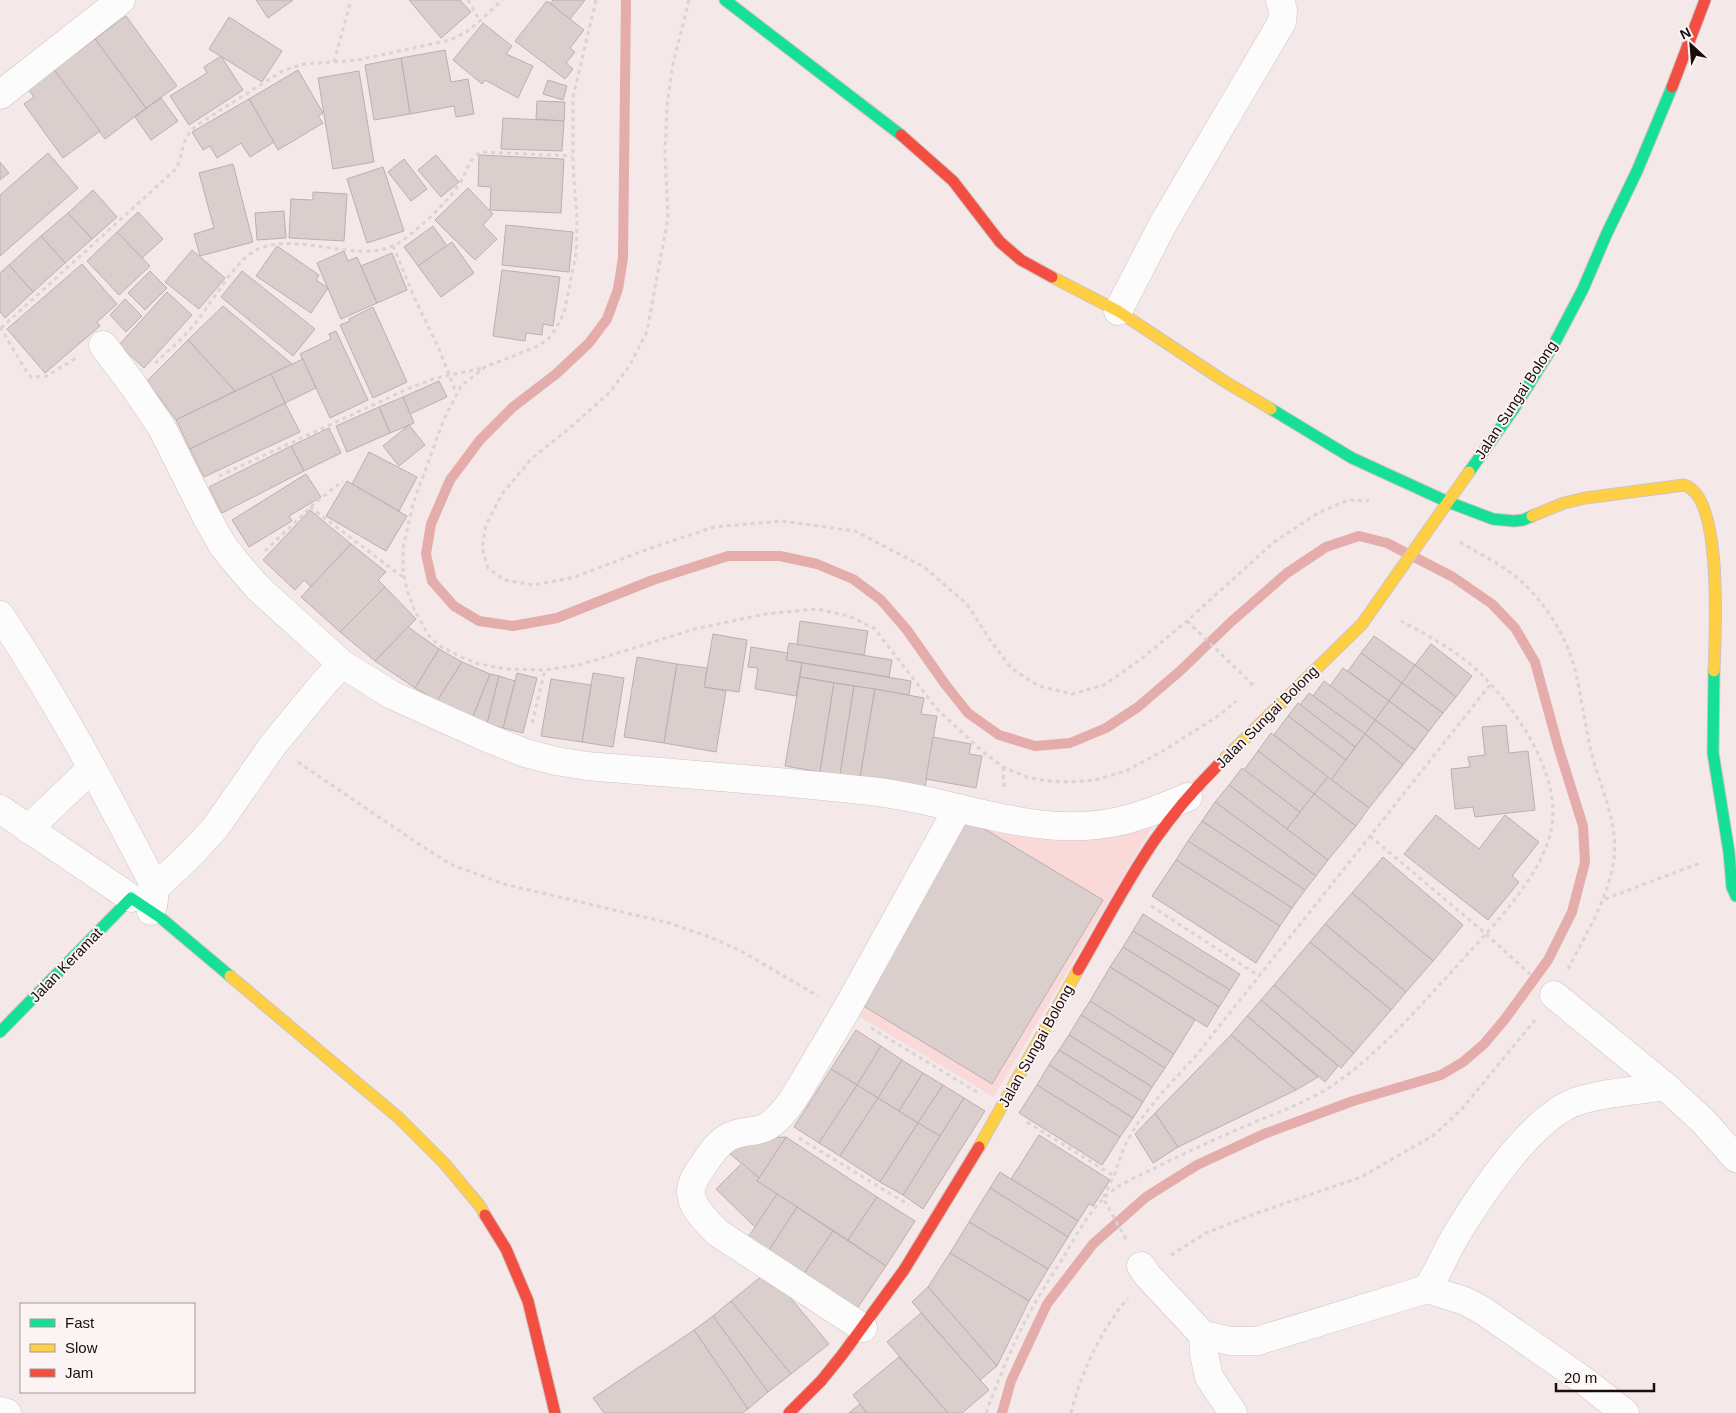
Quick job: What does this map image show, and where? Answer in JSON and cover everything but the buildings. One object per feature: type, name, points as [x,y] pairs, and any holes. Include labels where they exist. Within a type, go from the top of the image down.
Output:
[{"type":"street","points":[[0,95],[121,0]]},
{"type":"street","points":[[726,0],[912,144],[953,181],[1000,242],[1021,260],[1083,294],[1118,310],[1224,381],[1352,458],[1448,502],[1493,519],[1514,521],[1523,520],[1564,503],[1584,498],[1684,485],[1691,487],[1702,501],[1713,549],[1716,580],[1713,753],[1732,887],[1736,896]]},
{"type":"street","points":[[1118,310],[1163,224],[1282,22],[1283,10],[1280,0]]},
{"type":"street","name":"Jalan Sungai Bolong","points":[[789,1413],[821,1381],[863,1328],[935,1222],[1002,1107],[1124,889],[1153,842],[1188,797],[1357,629],[1375,607],[1513,410],[1558,338],[1582,289],[1637,171],[1683,61],[1705,0]]},
{"type":"street","points":[[103,345],[162,428],[223,546],[258,588],[342,664],[392,695],[476,734],[525,753],[556,761],[587,766],[881,793],[1032,825],[1085,826],[1119,822],[1149,813],[1188,797]]},
{"type":"street","points":[[0,615],[28,657],[92,768],[151,879],[145,900]]},
{"type":"street","points":[[145,900],[215,828],[273,745],[342,664]]},
{"type":"street","points":[[28,829],[92,768]]},
{"type":"street","points":[[863,1328],[718,1233],[695,1206],[690,1192],[694,1178],[713,1151],[725,1138],[740,1131],[764,1128],[785,1111],[845,1012],[958,808]]},
{"type":"street","points":[[0,809],[28,829],[145,900],[399,1118],[444,1163],[480,1206],[506,1249],[528,1301],[555,1413]]},
{"type":"street","name":"Jalan Keramat","points":[[0,1032],[145,900]]},
{"type":"street","points":[[1554,995],[1665,1086],[1703,1121],[1736,1158]]},
{"type":"street","points":[[1427,1289],[1455,1236],[1497,1174],[1539,1125],[1562,1108],[1581,1100],[1665,1086]]},
{"type":"street","points":[[1144,1271],[1202,1334],[1231,1341],[1257,1341],[1427,1289],[1465,1301],[1482,1310],[1583,1380],[1625,1413]]},
{"type":"street","points":[[1202,1334],[1209,1377],[1233,1413]]},
{"type":"street","points":[[0,1412],[7,1413]]},
{"type":"path","points":[[334,62],[351,0]]},
{"type":"path","points":[[468,0],[480,21]]},
{"type":"path","points":[[103,345],[88,350],[47,376],[39,378],[31,376],[24,370],[0,327],[176,169],[186,136],[197,125],[284,70],[305,64],[358,60],[450,40],[465,33],[502,0]]},
{"type":"path","points":[[193,488],[410,388],[450,375],[486,367],[536,347],[548,339],[564,313],[572,277],[577,219],[572,156],[573,97],[596,0]]},
{"type":"path","points":[[689,0],[672,68],[667,106],[665,154],[668,218],[656,291],[647,331],[630,366],[610,392],[571,427],[531,458],[502,494],[486,525],[482,548],[488,568],[504,580],[534,585],[575,577],[648,548],[714,526],[782,521],[856,531],[924,567],[966,604],[1012,669],[1039,686],[1072,694],[1104,685],[1141,659],[1187,621],[1274,542],[1318,512],[1348,500],[1375,502]]},
{"type":"path","points":[[133,385],[193,327],[238,267],[253,252],[278,244],[314,245],[353,250],[377,250],[394,246],[425,221],[453,193],[475,155],[481,152],[572,156]]},
{"type":"path","points":[[394,246],[450,375],[456,394]]},
{"type":"path","points":[[486,367],[461,386],[444,419],[413,504],[403,548],[407,590],[420,622],[429,636],[440,646],[479,664],[505,669],[545,670],[579,665],[695,629],[765,614],[817,609],[849,616],[874,628],[937,709],[981,750],[1003,767],[1047,781],[1095,780],[1126,771],[1163,751],[1221,714],[1241,697]]},
{"type":"path","points":[[244,573],[310,507],[343,482]]},
{"type":"path","points":[[310,507],[405,578]]},
{"type":"path","points":[[1071,1413],[1075,1397],[1089,1362],[1114,1314],[1144,1271],[1206,1233],[1257,1213],[1362,1178],[1434,1135],[1461,1110],[1554,995],[1604,899],[1613,864],[1614,841],[1611,812],[1587,734],[1573,665],[1559,631],[1543,605],[1515,576],[1429,528]]},
{"type":"path","points":[[1103,1198],[1129,1181],[1209,1142],[1308,1099],[1329,1087],[1360,1064],[1390,1038],[1486,934],[1517,895],[1543,854],[1551,831],[1553,810],[1551,789],[1542,763],[1523,725],[1480,673],[1454,652],[1375,607]]},
{"type":"path","points":[[1187,621],[1254,686]]},
{"type":"path","points":[[525,753],[545,670]]},
{"type":"path","points":[[1248,691],[1261,679]]},
{"type":"path","points":[[986,1413],[1012,1349],[1032,1309],[1070,1245],[1103,1198],[1114,1176],[1124,1147],[1137,1124],[1160,1095],[1194,1058],[1490,685]]},
{"type":"path","points":[[273,745],[450,864],[504,884],[669,923],[710,937],[741,951],[1114,1176]]},
{"type":"path","points":[[1370,836],[1486,934],[1554,995]]},
{"type":"path","points":[[1604,899],[1728,852]]},
{"type":"path","points":[[1124,889],[1259,976]]},
{"type":"path","points":[[772,1122],[935,1222]]},
{"type":"path","points":[[1103,1198],[1144,1271]]},
{"type":"shaded area","points":[[966,815],[1156,820],[994,1097],[850,1011]]},
{"type":"waterway","points":[[626,0],[623,258],[618,289],[607,319],[589,343],[556,374],[513,407],[480,440],[450,480],[431,524],[426,554],[432,581],[454,606],[479,621],[513,626],[557,618],[653,580],[728,556],[780,556],[817,564],[853,579],[881,600],[907,630],[968,713],[999,735],[1035,746],[1070,743],[1106,728],[1138,707],[1287,573],[1326,547],[1359,536],[1387,543],[1453,577],[1492,604],[1515,628],[1535,662],[1558,746],[1583,826],[1585,862],[1572,912],[1548,960],[1505,1019],[1484,1044],[1463,1062],[1441,1075],[1353,1101],[1264,1134],[1197,1165],[1146,1197],[1093,1244],[1047,1304],[1011,1381],[1002,1413]]},
{"type":"traffic: fast","points":[[725,0],[901,135]]},
{"type":"traffic: fast","points":[[1469,472],[1513,410],[1553,346],[1583,289],[1637,171],[1672,87]]},
{"type":"traffic: fast","points":[[1271,409],[1352,458],[1448,502],[1493,519],[1514,521],[1532,516]]},
{"type":"traffic: fast","points":[[1714,671],[1713,753],[1729,852],[1732,887],[1736,896]]},
{"type":"traffic: fast","points":[[0,1032],[131,898],[161,918],[230,976]]},
{"type":"traffic: slow","points":[[1052,277],[1118,311],[1224,381],[1271,409]]},
{"type":"traffic: slow","points":[[1221,762],[1362,624],[1469,472]]},
{"type":"traffic: slow","points":[[1532,516],[1564,503],[1585,498],[1684,485],[1697,495],[1706,514],[1714,569],[1714,671]]},
{"type":"traffic: slow","points":[[979,1147],[1078,970]]},
{"type":"traffic: slow","points":[[230,976],[399,1118],[444,1163],[480,1206],[485,1215]]},
{"type":"traffic: jam","points":[[1672,87],[1705,0]]},
{"type":"traffic: jam","points":[[901,135],[953,181],[1000,242],[1021,260],[1052,277]]},
{"type":"traffic: jam","points":[[1078,970],[1124,888],[1154,841],[1169,820],[1221,762]]},
{"type":"traffic: jam","points":[[789,1413],[821,1381],[842,1355],[904,1270],[979,1147]]},
{"type":"traffic: jam","points":[[485,1215],[506,1249],[528,1301],[555,1413]]}]
